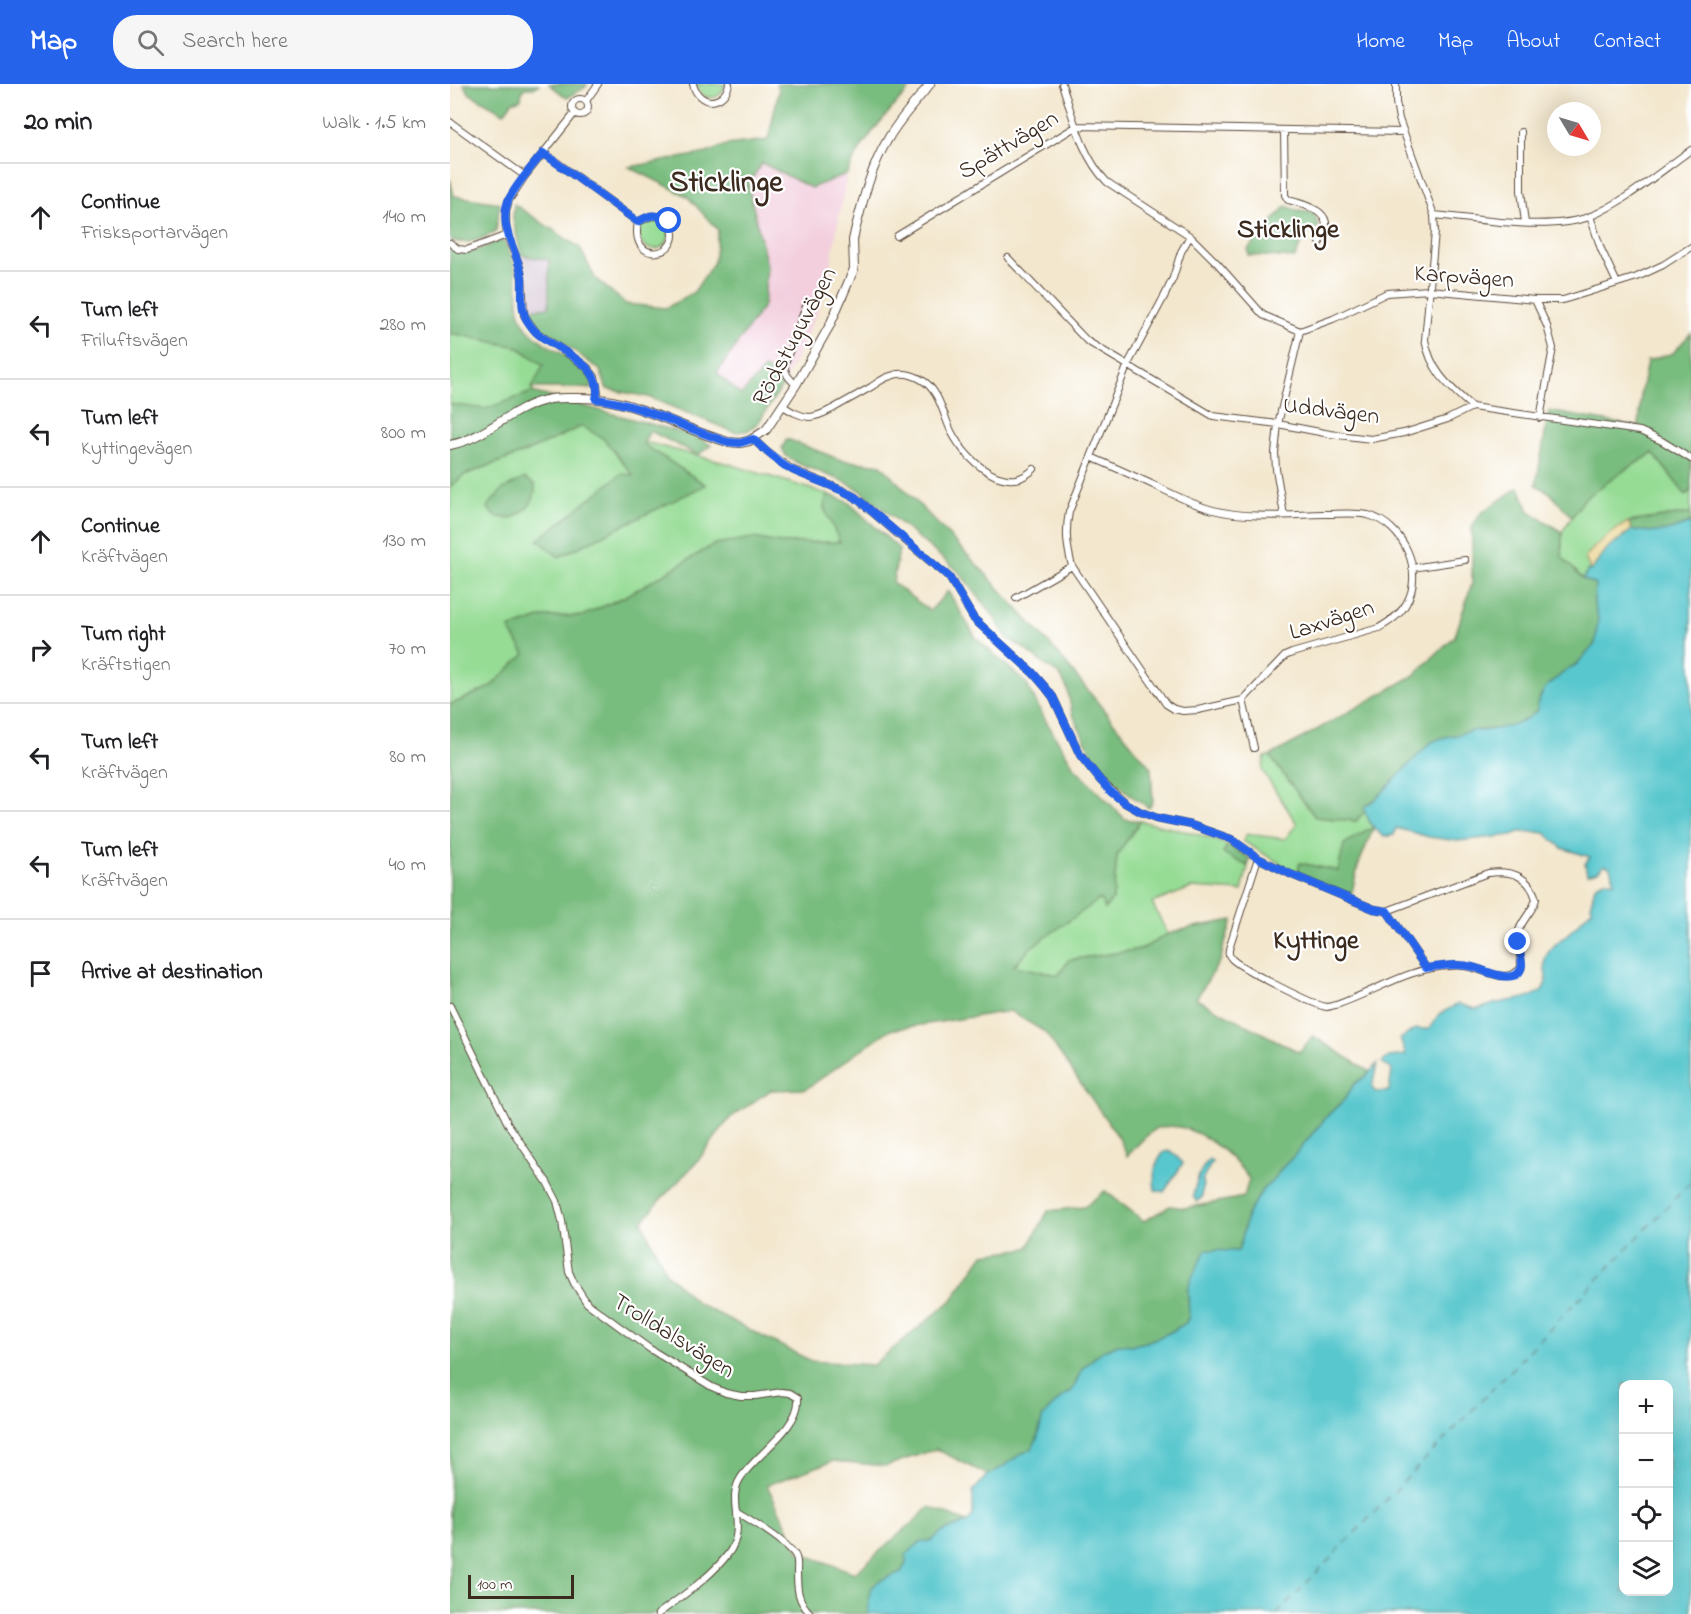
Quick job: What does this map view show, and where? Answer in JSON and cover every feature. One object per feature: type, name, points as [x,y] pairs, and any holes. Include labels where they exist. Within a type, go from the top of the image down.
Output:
[{"type":"street","points":[[586,101],[579,99],[573,102],[572,109],[575,113],[581,115],[585,113],[588,108],[586,101],[597,84]]},
{"type":"street","points":[[693,84],[697,95],[711,101],[727,93],[729,84]]},
{"type":"street","name":"Rödstuguvägen","points":[[753,439],[771,426],[830,325],[854,268],[855,231],[877,161],[897,125],[930,84]]},
{"type":"street","points":[[1062,84],[1087,153],[1100,175],[1107,182],[1190,236],[1263,315],[1300,332],[1278,424],[1275,453],[1284,515]]},
{"type":"street","points":[[1396,84],[1396,102],[1403,132],[1434,215],[1435,232],[1425,340],[1431,361],[1447,385],[1472,407],[1640,431],[1662,441],[1691,459]]},
{"type":"street","points":[[575,113],[509,200],[506,211],[507,235],[522,277],[524,315],[536,332],[586,367],[595,377],[598,392],[596,399]]},
{"type":"street","points":[[450,122],[525,176]]},
{"type":"street","name":"Spättvägen","points":[[897,236],[1077,126],[1403,132]]},
{"type":"street","points":[[1284,130],[1285,195],[1288,200],[1320,212],[1325,217],[1327,226],[1320,242]]},
{"type":"street","points":[[1521,132],[1521,191],[1525,223]]},
{"type":"street","points":[[1434,215],[1525,223],[1563,223],[1590,216],[1619,200],[1691,150]]},
{"type":"street","points":[[543,153],[638,222]]},
{"type":"street","points":[[651,216],[660,216],[669,221],[673,232],[672,241],[666,250],[657,253],[649,252],[638,243],[636,236],[638,222],[651,216]]},
{"type":"street","points":[[1590,216],[1601,249],[1617,283]]},
{"type":"street","points":[[450,243],[458,249],[467,250],[507,235]]},
{"type":"street","points":[[1190,236],[1181,252],[1166,295],[1128,364],[1069,512],[1066,545],[1072,566],[1166,704],[1174,709],[1191,711],[1243,700],[1254,748]]},
{"type":"street","name":"Karpvägen","points":[[1300,332],[1387,293],[1430,290],[1535,300],[1563,300],[1637,277],[1691,248]]},
{"type":"street","name":"Uddvägen","points":[[1008,258],[1087,341],[1213,416],[1278,424],[1330,435],[1378,438],[1404,433],[1448,419],[1472,407]]},
{"type":"street","points":[[1535,300],[1547,326],[1553,348],[1540,418]]},
{"type":"street","points":[[796,386],[784,371],[785,363],[806,306]]},
{"type":"street","points":[[783,406],[806,417],[816,417],[891,375],[913,375],[927,383],[933,390],[959,445],[984,469],[1002,478],[1014,480],[1025,477],[1034,469]]},
{"type":"street","points":[[450,445],[476,437],[532,404],[546,399],[567,398],[607,400],[638,408],[728,442],[740,443],[753,439],[793,470],[855,497],[949,577],[974,619],[1033,673],[1046,688],[1053,697],[1080,755],[1111,792],[1125,803],[1157,818],[1191,825],[1231,839],[1258,858],[1290,874],[1374,909],[1387,911],[1488,873],[1510,873],[1526,881],[1531,886],[1536,899],[1519,930],[1522,964],[1513,976],[1506,977],[1458,965],[1426,968],[1347,1001],[1326,1007],[1308,1000],[1236,962],[1228,953],[1258,858]]},
{"type":"street","name":"Laxvägen","points":[[1091,457],[1213,510],[1250,515],[1359,513],[1381,520],[1398,534],[1405,545],[1412,568],[1413,583],[1406,606],[1390,622],[1364,633],[1292,652],[1277,664],[1243,700]]},
{"type":"street","points":[[1412,568],[1465,560]]},
{"type":"street","points":[[1016,598],[1072,566]]},
{"type":"street","points":[[1387,911],[1426,968]]},
{"type":"street","name":"Trolldalsvägen","points":[[450,1006],[508,1124],[557,1201],[569,1272],[587,1303],[650,1349],[712,1387],[741,1396],[782,1392],[790,1393],[798,1398],[796,1410],[787,1426],[738,1480],[735,1543],[719,1565],[705,1578],[658,1614]]},
{"type":"street","points":[[736,1511],[793,1552],[797,1559],[797,1592],[811,1614]]},
{"type":"shaded area","points":[[762,163],[811,188],[847,174],[830,279],[821,304],[784,383],[765,368],[741,395],[717,373],[764,305],[767,266],[748,185]]},
{"type":"shaded area","points":[[521,255],[549,260],[549,307],[530,309],[526,270]]},
{"type":"green space","points":[[463,84],[539,84],[534,88],[525,88],[521,99],[512,102],[504,113],[470,94]]},
{"type":"green space","points":[[549,84],[587,84],[586,87],[567,98]]},
{"type":"green space","points":[[696,84],[726,84],[720,94],[711,98],[702,94]]},
{"type":"green space","points":[[776,84],[914,84],[868,138],[847,174],[811,188],[762,163],[748,185],[767,266],[764,305],[717,373],[741,395],[765,368],[784,383],[758,423],[747,431],[734,432],[648,397],[607,389],[600,370],[541,329],[531,319],[530,309],[549,307],[549,260],[521,255],[513,219],[514,204],[580,248],[595,278],[626,304],[666,308],[694,292],[714,262],[718,230],[687,196],[629,167],[707,153],[726,145],[768,140],[779,90]]},
{"type":"green space","points":[[450,179],[454,196],[500,203],[496,231],[468,242],[450,239]]},
{"type":"green space","points":[[1286,206],[1298,211],[1314,213],[1319,227],[1305,233],[1295,258],[1248,255],[1248,249]]},
{"type":"green space","points":[[654,219],[665,223],[669,234],[665,245],[654,249],[643,245],[639,234],[643,223]]},
{"type":"green space","points":[[503,241],[511,254],[523,322],[539,339],[586,372],[592,382],[591,389],[532,388],[543,365],[518,347],[450,333],[450,247],[470,252]]},
{"type":"green space","points":[[450,333],[517,347],[544,365],[532,392],[485,410],[450,404]]},
{"type":"green space","points":[[1691,333],[1691,490],[1686,495],[1653,453],[1585,498],[1572,517],[1549,492],[1536,485],[1549,411],[1639,427],[1641,392],[1647,361],[1673,353]]},
{"type":"green space","points":[[532,392],[695,436],[711,445],[698,455],[650,431],[643,444],[706,485],[559,557],[538,540],[621,474],[633,475],[604,439],[582,426],[526,452],[464,475],[450,487],[450,404],[485,409]]},
{"type":"green space","points":[[583,426],[729,464],[827,494],[824,508],[840,542],[780,543],[753,538],[582,616],[543,617],[510,629],[525,654],[490,687],[450,705],[450,487],[464,475],[526,452]]},
{"type":"green space","points":[[787,439],[841,460],[881,465],[1055,650],[1151,768],[1153,802],[1149,808],[1111,778],[1095,760],[1072,713],[1067,688],[1060,675],[1007,638],[992,614],[958,571],[860,490],[799,464],[786,456],[782,448]]},
{"type":"green space","points":[[1653,453],[1685,494],[1691,490],[1691,513],[1628,522],[1583,579],[1561,557],[1562,532],[1584,498]]},
{"type":"green space","points":[[525,478],[535,485],[534,498],[528,506],[510,519],[494,516],[487,507],[503,489]]},
{"type":"green space","points":[[1519,487],[1529,511],[1562,532],[1562,557],[1583,579],[1595,584],[1594,603],[1598,617],[1594,645],[1580,661],[1543,691],[1538,710],[1530,717],[1514,725],[1467,731],[1430,743],[1377,798],[1364,807],[1365,811],[1356,821],[1315,817],[1270,756],[1413,676],[1455,636],[1472,583],[1472,527],[1481,513]]},
{"type":"green space","points":[[827,494],[848,502],[899,549],[893,583],[930,611],[948,591],[976,638],[1026,683],[1074,767],[1125,819],[1140,821],[1117,855],[1113,899],[1105,909],[1100,899],[1030,948],[1014,966],[1059,975],[1069,960],[1142,949],[1168,934],[1233,920],[1221,959],[1196,999],[1299,1052],[1313,1036],[1370,1072],[1355,1083],[1344,1100],[1329,1114],[1274,1180],[1263,1189],[1247,1215],[1238,1251],[1206,1251],[1188,1290],[1189,1316],[1186,1323],[1146,1342],[1133,1345],[1118,1344],[1102,1351],[1082,1369],[1072,1391],[1062,1397],[1043,1416],[1032,1449],[988,1475],[936,1449],[886,1466],[833,1461],[767,1485],[800,1553],[855,1573],[930,1507],[967,1522],[942,1532],[932,1540],[919,1543],[901,1572],[879,1581],[871,1597],[868,1614],[450,1614],[450,705],[490,687],[525,654],[509,629],[543,617],[582,616],[626,596],[715,544],[753,538],[780,543],[840,542],[824,508]],"holes":[[[1010,1011],[1045,1032],[1119,1138],[1127,1156],[1146,1136],[1158,1128],[1171,1126],[1184,1128],[1209,1140],[1241,1169],[1249,1179],[1244,1197],[1186,1208],[1170,1206],[1144,1221],[1105,1191],[1084,1207],[1048,1211],[1028,1248],[984,1254],[951,1301],[873,1365],[811,1361],[697,1303],[667,1274],[642,1222],[696,1163],[730,1118],[771,1090],[806,1089],[889,1030]]]},
{"type":"green space","points":[[1691,513],[1691,523],[1667,531],[1632,530],[1628,522]]},
{"type":"green space","points":[[1270,756],[1315,817],[1356,821],[1365,811],[1373,829],[1367,830],[1338,871],[1300,863],[1297,874],[1243,841],[1247,834],[1285,839],[1297,824],[1262,770],[1265,757]]},
{"type":"green space","points":[[1140,821],[1211,839],[1238,850],[1250,858],[1242,891],[1191,888],[1152,903],[1168,934],[1142,949],[1069,960],[1059,975],[1014,966],[1030,948],[1100,899],[1113,900],[1117,855]]},
{"type":"green space","points":[[1373,829],[1358,866],[1351,896],[1297,874],[1300,863],[1338,871],[1344,844],[1367,830]]},
{"type":"green space","points":[[1227,845],[1250,858],[1247,866],[1223,853]]},
{"type":"sand","points":[[1628,522],[1632,530],[1607,549],[1591,571],[1585,558],[1599,542]]},
{"type":"water","points":[[1691,523],[1691,1614],[868,1614],[870,1589],[879,1581],[901,1572],[906,1564],[906,1555],[919,1543],[932,1540],[942,1532],[968,1522],[973,1515],[973,1491],[988,1475],[1032,1449],[1043,1416],[1062,1397],[1072,1391],[1082,1369],[1102,1351],[1118,1344],[1133,1345],[1146,1342],[1186,1323],[1189,1316],[1188,1290],[1191,1279],[1206,1250],[1238,1251],[1247,1215],[1263,1189],[1274,1180],[1329,1114],[1344,1100],[1355,1083],[1366,1076],[1377,1064],[1372,1087],[1375,1092],[1389,1091],[1392,1070],[1382,1062],[1389,1057],[1406,1055],[1400,1039],[1415,1029],[1429,1029],[1439,1014],[1458,1004],[1479,1009],[1527,997],[1538,993],[1545,986],[1544,963],[1547,955],[1592,910],[1591,903],[1595,886],[1605,880],[1614,882],[1610,867],[1604,865],[1598,871],[1587,874],[1585,864],[1590,857],[1562,848],[1545,833],[1520,832],[1512,835],[1458,841],[1429,837],[1396,828],[1394,835],[1384,837],[1371,824],[1364,807],[1377,798],[1430,743],[1467,731],[1488,730],[1511,725],[1538,710],[1537,704],[1545,688],[1576,665],[1595,644],[1598,618],[1594,603],[1595,584],[1583,579],[1588,570],[1591,571],[1607,549],[1632,530],[1667,531]]},
{"type":"water","points":[[1171,1151],[1183,1163],[1164,1192],[1155,1190],[1156,1165],[1164,1152]]},
{"type":"water","points":[[1209,1160],[1212,1162],[1203,1179],[1202,1197],[1197,1202],[1193,1196],[1195,1186],[1200,1172]]},
{"type":"ferry route","points":[[1277,1614],[1691,1182]]},
{"type":"district","name":"Sticklinge","points":[[726,184]]},
{"type":"district","name":"Sticklinge","points":[[1288,230]]},
{"type":"district","name":"Kyttinge","points":[[1316,942]]},
{"type":"route","points":[[669,221],[660,216],[651,216],[638,222],[543,153],[509,200],[506,211],[507,235],[522,277],[524,315],[536,332],[586,367],[595,377],[598,392],[596,399],[638,408],[728,442],[740,443],[753,439],[793,470],[855,497],[949,577],[974,619],[1033,673],[1046,688],[1053,697],[1080,755],[1111,792],[1125,803],[1157,818],[1191,825],[1231,839],[1258,858],[1290,874],[1374,909],[1387,911],[1426,968],[1458,965],[1500,976],[1513,976],[1522,964],[1518,942]]}]
